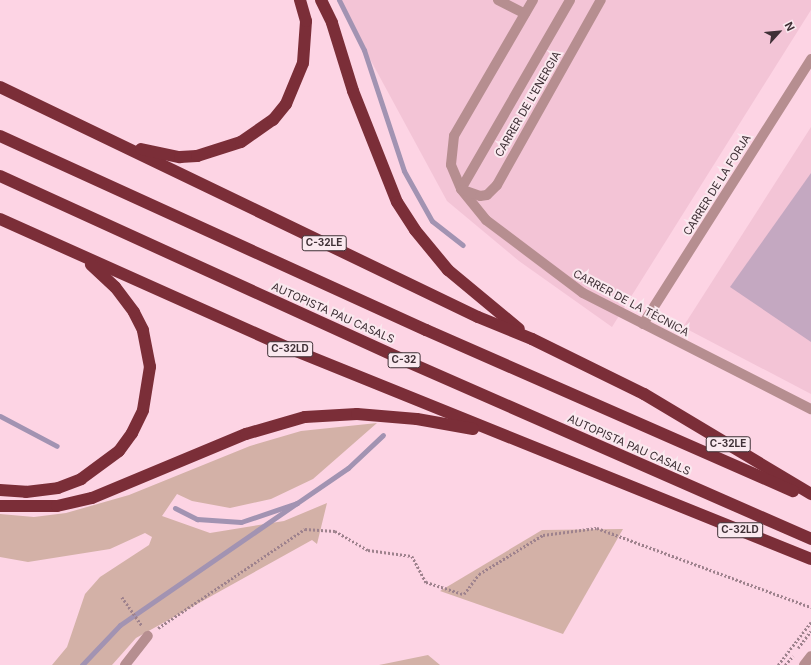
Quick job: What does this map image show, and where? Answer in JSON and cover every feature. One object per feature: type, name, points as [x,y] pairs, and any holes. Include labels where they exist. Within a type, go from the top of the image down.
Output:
[{"type":"highway","points":[[118,143],[180,157],[197,156],[221,151],[258,132],[286,104],[303,63],[306,21],[300,0]]},
{"type":"highway","points":[[321,0],[332,23],[353,91],[397,202],[415,230],[448,270],[532,339]]},
{"type":"highway","name":"C-32LE","points":[[0,87],[478,317],[532,339],[644,394],[811,494]]},
{"type":"highway","name":"AUTOPISTA PAU CASALS","points":[[0,136],[426,330],[811,498]]},
{"type":"highway","name":"AUTOPISTA PAU CASALS","points":[[0,176],[408,362],[811,539]]},
{"type":"highway","name":"C-32LD","points":[[0,219],[86,260],[496,433],[811,559]]},
{"type":"highway","points":[[0,490],[26,492],[58,488],[81,479],[119,451],[132,433],[143,410],[150,367],[143,330],[134,312],[115,287],[86,260]]},
{"type":"highway","points":[[0,506],[57,506],[92,498],[246,434],[305,417],[357,414],[409,419],[496,433]]},
{"type":"street","points":[[498,0],[525,14]]},
{"type":"street","points":[[461,189],[451,166],[454,136],[533,0]]},
{"type":"street","name":"CARRER DE L'ENERGIA","points":[[570,0],[461,189],[480,196],[487,195],[497,185],[601,0]]},
{"type":"street","name":"CARRER DE LA FORJA","points":[[643,324],[811,59]]},
{"type":"street","name":"CARRER DE LA TÈCNICA","points":[[461,189],[486,220],[566,282],[643,324],[811,409]]},
{"type":"street","points":[[125,665],[148,636]]},
{"type":"street","points":[[804,665],[811,656]]},
{"type":"path","points":[[148,636],[305,529],[336,531],[368,550],[412,556],[426,582],[464,594],[479,574],[543,535],[597,528],[811,607]]},
{"type":"path","points":[[122,596],[138,620]]},
{"type":"path","points":[[778,665],[811,622]]},
{"type":"shaded area","points":[[338,0],[811,0],[811,10],[612,327],[519,261],[447,201]]},
{"type":"shaded area","points":[[811,127],[811,394],[683,327]]},
{"type":"shaded area","points":[[377,423],[313,479],[271,499],[230,508],[192,501],[177,494],[162,516],[210,533],[284,521],[327,503],[317,544],[312,540],[136,638],[112,665],[52,665],[67,647],[85,594],[100,577],[149,545],[152,537],[145,533],[110,549],[28,562],[0,557],[0,514],[34,517],[66,513],[129,495],[250,446],[301,431]]},
{"type":"shaded area","points":[[623,529],[563,634],[440,591],[542,530]]},
{"type":"shaded area","points":[[428,655],[440,665],[379,665]]},
{"type":"building","points":[[811,173],[811,342],[730,287]]},
{"type":"waterway","points":[[339,0],[364,50],[404,171],[432,221],[463,245]]},
{"type":"waterway","points":[[0,416],[57,446]]},
{"type":"waterway","points":[[175,508],[197,519],[241,522],[297,503],[348,468],[383,435]]},
{"type":"waterway","points":[[82,665],[120,625],[297,503]]}]
